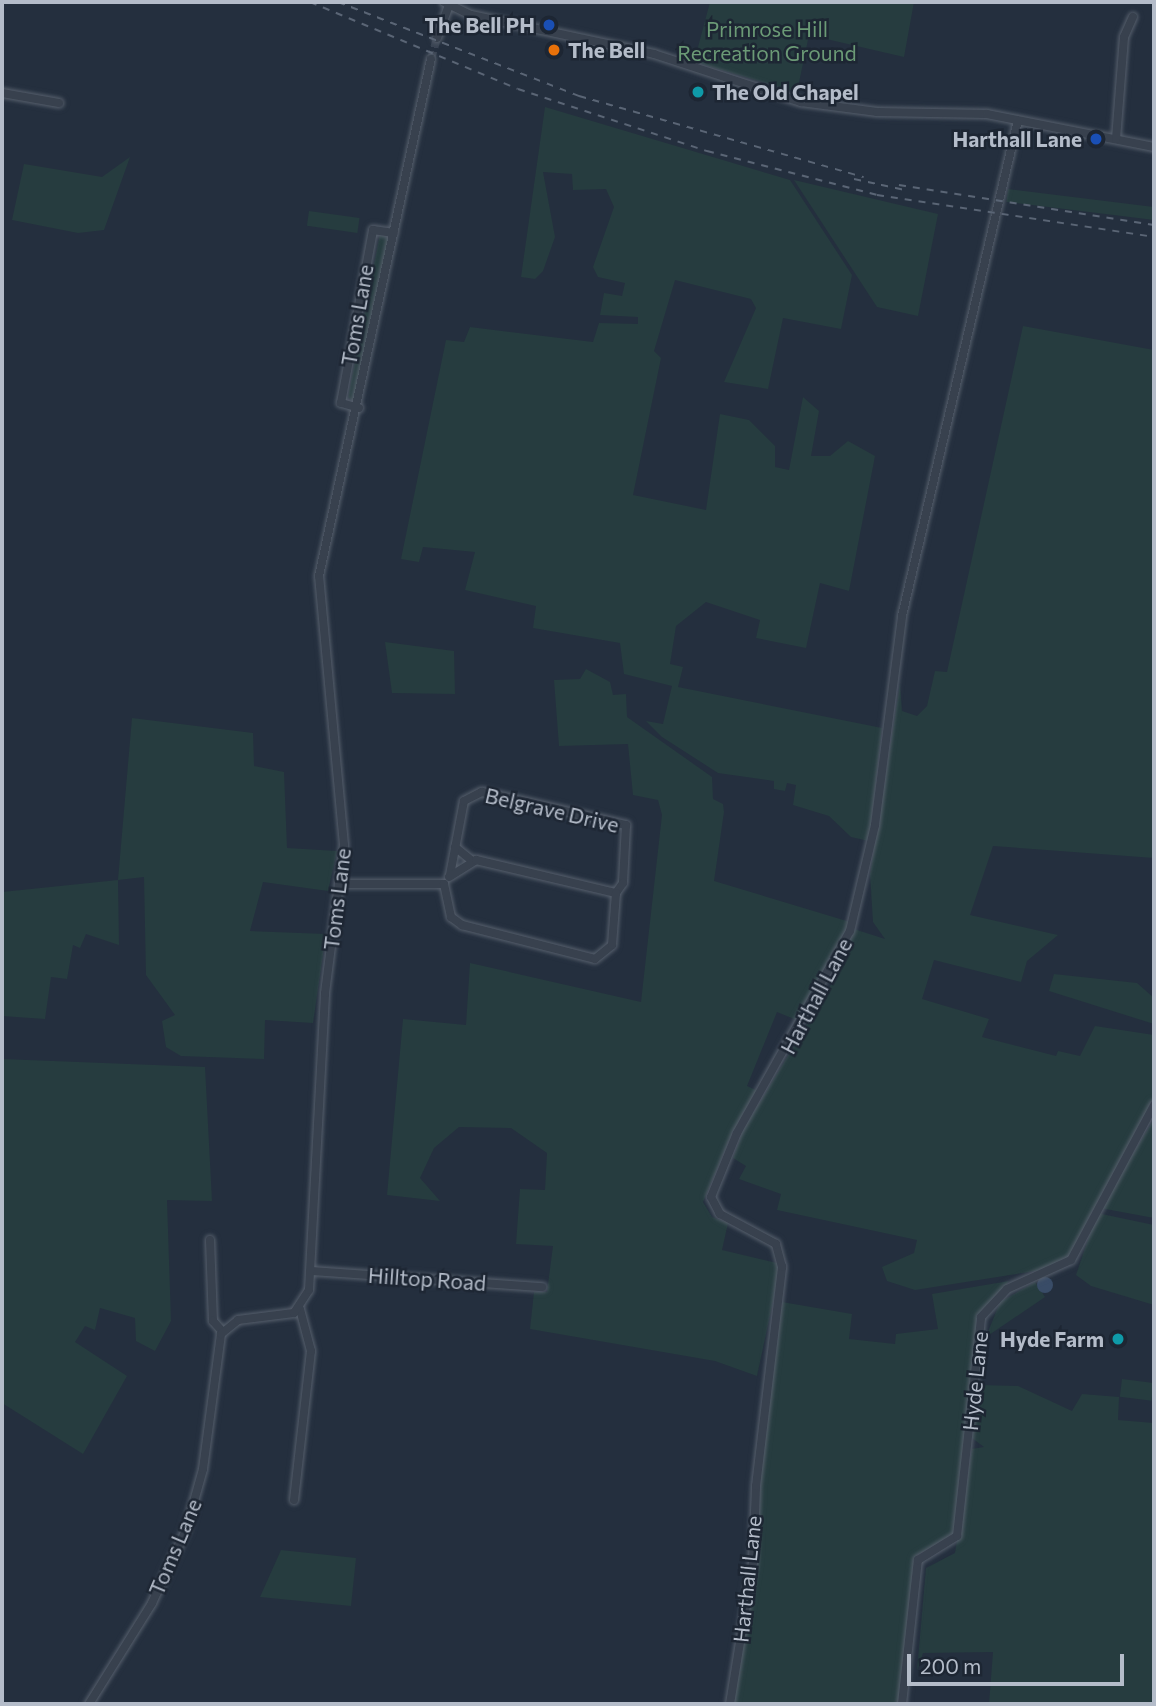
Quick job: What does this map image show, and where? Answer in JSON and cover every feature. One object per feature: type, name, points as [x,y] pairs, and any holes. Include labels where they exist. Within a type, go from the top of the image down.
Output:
[{"type":"street","points":[[438,38],[447,3],[479,17],[620,45],[801,102],[1018,120],[1154,147]]},
{"type":"street","points":[[1116,139],[1124,37],[1133,17]]},
{"type":"street","name":"Toms Lane","points":[[300,1308],[312,1271],[324,1004],[341,884],[343,812],[323,662],[319,576],[359,408],[430,60]]},
{"type":"street","points":[[2,93],[59,103]]},
{"type":"street","name":"Harthall Lane","points":[[730,1704],[753,1562],[756,1486],[782,1267],[776,1244],[720,1214],[711,1197],[737,1133],[850,931],[876,825],[902,616],[1018,120]]},
{"type":"street","name":"Toms Lane","points":[[359,408],[341,403],[373,230],[394,233]]},
{"type":"street","name":"Belgrave Drive","points":[[450,874],[464,801],[482,792],[626,825],[630,831],[623,884],[616,893]]},
{"type":"street","points":[[455,848],[472,861],[616,893],[614,940],[595,959],[477,931],[451,916],[444,884],[450,874],[472,861]]},
{"type":"street","points":[[341,884],[444,884]]},
{"type":"street","name":"Hyde Lane","points":[[902,1704],[918,1560],[957,1536],[981,1317],[1007,1289],[1071,1260],[1154,1105]]},
{"type":"street","name":"Toms Lane","points":[[89,1704],[152,1603],[186,1531],[203,1469],[223,1332],[213,1321],[210,1240]]},
{"type":"street","name":"Hilltop Road","points":[[312,1271],[542,1287]]},
{"type":"street","points":[[223,1332],[238,1320],[300,1308],[311,1351],[294,1500]]},
{"type":"green space","name":"Primrose Hill Recreation Ground","points":[[710,2],[914,2],[904,57],[809,35],[797,92],[694,62]]},
{"type":"green space","points":[[545,107],[790,180],[852,275],[841,329],[783,318],[768,389],[724,382],[756,308],[751,299],[675,280],[654,351],[661,358],[633,495],[706,510],[720,414],[749,420],[775,446],[775,467],[789,470],[803,397],[819,411],[811,456],[830,456],[848,441],[875,456],[849,591],[820,583],[806,648],[756,638],[760,620],[706,602],[676,626],[670,664],[683,667],[678,687],[882,728],[869,841],[851,837],[829,816],[793,805],[796,785],[787,783],[785,791],[774,789],[774,781],[718,773],[662,737],[646,721],[663,724],[672,686],[624,674],[620,643],[533,628],[536,606],[465,590],[475,552],[423,547],[419,562],[401,559],[446,340],[464,342],[470,327],[593,342],[599,323],[638,324],[638,317],[600,315],[604,293],[622,296],[625,283],[598,277],[593,267],[614,207],[606,189],[573,190],[572,174],[543,172],[555,237],[543,271],[535,279],[521,277]]},
{"type":"green space","points":[[130,157],[104,230],[78,233],[12,220],[24,164],[102,177]]},
{"type":"green space","points":[[794,180],[938,214],[918,316],[877,307]]},
{"type":"green space","points":[[1008,189],[1154,207],[1152,220],[1006,202]]},
{"type":"green space","points":[[309,211],[360,218],[357,233],[307,226]]},
{"type":"green space","points":[[380,234],[389,239],[355,403],[348,397]]},
{"type":"green space","points":[[1023,326],[1154,350],[1154,858],[993,846],[970,915],[1058,935],[1027,961],[1021,982],[934,960],[922,999],[989,1019],[982,1037],[1056,1056],[1058,1051],[1080,1056],[1095,1026],[1154,1035],[1154,1100],[1072,1255],[1054,1268],[915,1290],[887,1281],[882,1267],[914,1253],[917,1240],[777,1210],[781,1194],[739,1179],[746,1166],[733,1158],[743,1130],[832,983],[854,929],[885,939],[873,922],[870,874],[900,684],[902,711],[917,716],[927,706],[935,671],[947,672]]},
{"type":"green space","points":[[385,642],[454,651],[455,694],[392,693]]},
{"type":"green space","points":[[586,669],[610,682],[613,695],[626,694],[627,717],[712,777],[713,799],[723,804],[724,812],[714,881],[850,922],[799,1021],[777,1012],[747,1086],[760,1092],[733,1131],[703,1202],[712,1217],[728,1223],[722,1250],[781,1264],[757,1376],[715,1361],[530,1329],[534,1292],[547,1292],[553,1246],[516,1244],[520,1189],[545,1190],[547,1153],[511,1128],[459,1127],[434,1148],[420,1178],[440,1201],[387,1195],[403,1019],[466,1025],[470,963],[641,1002],[662,815],[658,800],[633,795],[628,744],[559,746],[554,680],[580,679]]},
{"type":"green space","points":[[132,718],[253,733],[254,766],[284,772],[287,848],[337,851],[328,891],[263,882],[250,931],[326,934],[313,1023],[265,1020],[264,1059],[181,1056],[166,1047],[162,1021],[175,1015],[146,975],[144,877],[118,880]]},
{"type":"green space","points":[[118,880],[119,945],[86,934],[80,948],[73,945],[67,979],[51,977],[45,1019],[2,1016],[2,892]]},
{"type":"green space","points":[[1054,974],[1137,983],[1154,998],[1154,1024],[1049,991]]},
{"type":"green space","points":[[2,1059],[205,1067],[212,1201],[167,1200],[171,1321],[155,1351],[136,1341],[135,1318],[100,1308],[95,1330],[85,1326],[75,1342],[127,1376],[83,1454],[2,1403]]},
{"type":"green space","points":[[1154,1118],[1154,1218],[1100,1208],[1151,1124]]},
{"type":"green space","points":[[1097,1213],[1154,1225],[1154,1305],[1091,1286],[1076,1275]]},
{"type":"green space","points":[[1009,1281],[978,1318],[956,1525],[952,1540],[916,1555],[909,1656],[898,1704],[733,1704],[758,1561],[761,1464],[782,1302],[852,1314],[849,1339],[895,1344],[896,1334],[938,1329],[932,1294]]},
{"type":"green space","points":[[1035,1282],[1045,1297],[986,1337],[1000,1302]]},
{"type":"green space","points":[[1122,1379],[1154,1383],[1152,1401],[1120,1397]]},
{"type":"green space","points":[[980,1385],[1018,1386],[1072,1411],[1082,1394],[1119,1397],[1118,1420],[1154,1423],[1154,1704],[989,1704],[993,1652],[923,1653],[917,1671],[926,1568],[955,1553],[972,1449],[984,1447],[972,1438]]},
{"type":"green space","points":[[281,1550],[356,1558],[351,1606],[260,1597]]},
{"type":"water","points":[[1045,1277],[1053,1285],[1045,1293],[1037,1285]]},
{"type":"tunnel","points":[[431,59],[437,38]]},
{"type":"railway","points":[[310,2],[518,89],[707,151],[877,195],[1154,237]]},
{"type":"railway","points":[[338,2],[579,96],[864,177]]},
{"type":"railway","points":[[854,179],[905,190]]},
{"type":"railway","points":[[899,185],[1154,225]]},
{"type":"place","name":"The Bell PH","points":[[549,25]]},
{"type":"place","name":"The Bell","points":[[554,50]]},
{"type":"place","name":"The Old Chapel","points":[[698,92]]},
{"type":"place","name":"Harthall Lane","points":[[1096,139]]},
{"type":"place","name":"Hyde Farm","points":[[1118,1339]]}]
